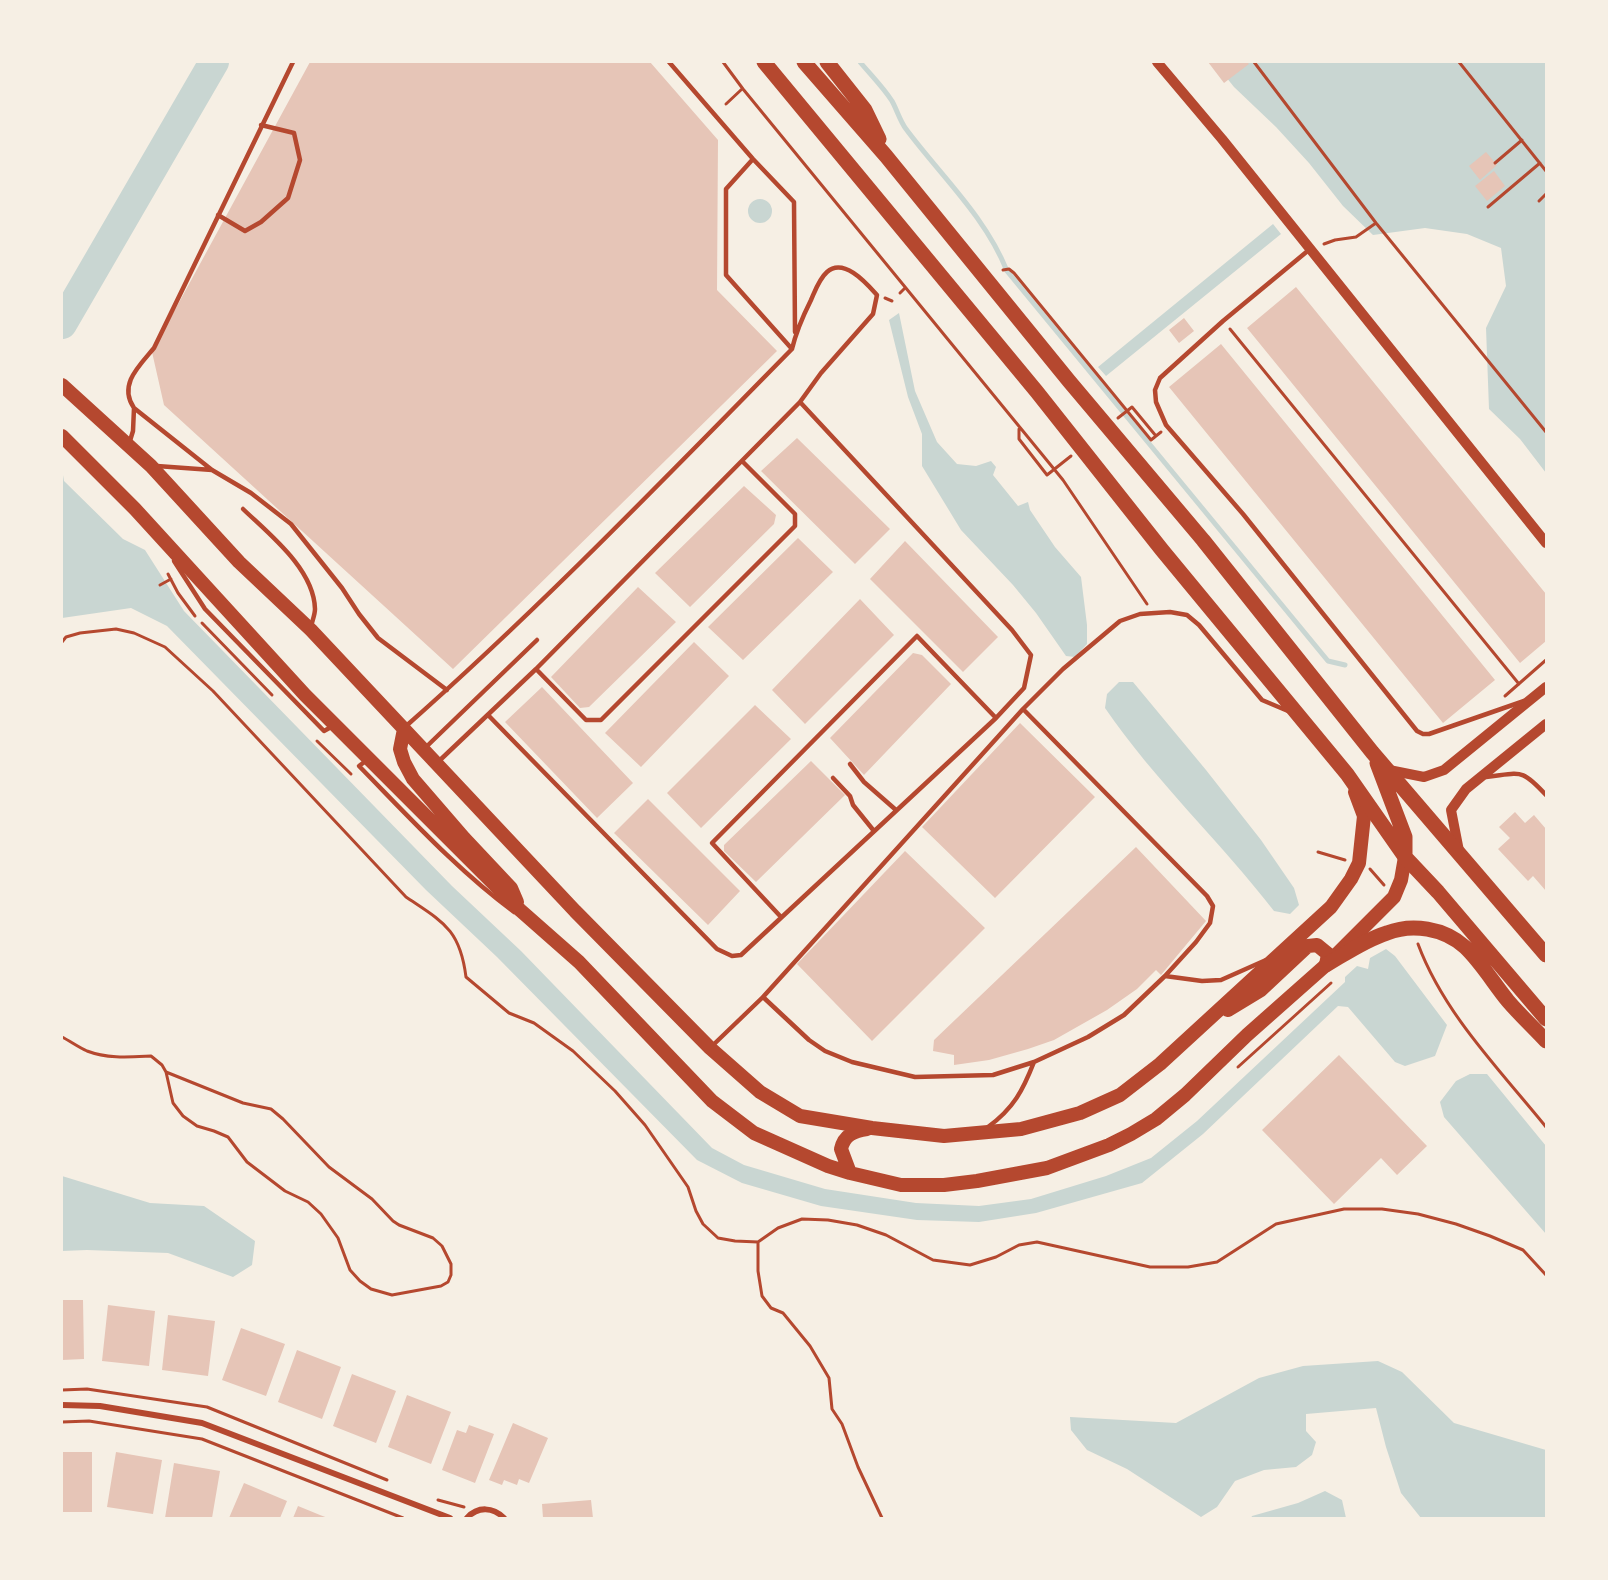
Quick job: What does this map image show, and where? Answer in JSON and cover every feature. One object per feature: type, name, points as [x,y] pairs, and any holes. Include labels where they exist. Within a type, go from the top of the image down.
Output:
[{"type":"highway","points":[[764,62],[1037,392],[1296,715],[1347,774],[1405,857],[1438,892],[1546,1019]]},
{"type":"highway","points":[[804,62],[886,156],[1069,381],[1203,540],[1372,752],[1546,955]]},
{"type":"highway","points":[[827,62],[865,110],[886,156]]},
{"type":"highway","points":[[1372,752],[1405,837],[1405,857]]},
{"type":"highway","points":[[1326,965],[1388,932],[1412,928],[1433,930],[1465,947],[1509,1002],[1546,1041]]},
{"type":"main road","points":[[62,385],[152,466],[239,562],[311,630],[422,751],[710,1048],[760,1092],[800,1116],[872,1128],[944,1136],[979,1134],[1021,1129],[1080,1113],[1120,1095],[1331,908],[1359,863],[1364,816],[1347,774]]},
{"type":"main road","points":[[62,436],[135,508],[281,670],[520,910],[579,962],[712,1101],[754,1133],[828,1166],[850,1173],[901,1185],[966,1183],[1047,1167],[1109,1145],[1156,1119],[1326,965],[1394,897],[1401,880],[1405,857]]},
{"type":"main road","points":[[404,729],[399,749],[413,779],[464,838],[512,888],[520,910]]},
{"type":"main road","points":[[1198,1028],[1261,990],[1308,946],[1317,945],[1328,954],[1326,965]]},
{"type":"main road","points":[[850,1173],[841,1149],[845,1139],[856,1131],[872,1128]]},
{"type":"street","points":[[836,62],[843,82]]},
{"type":"street","points":[[1157,62],[1546,543]]},
{"type":"street","points":[[1389,770],[1424,777],[1444,770],[1546,687]]},
{"type":"street","points":[[1459,852],[1451,810],[1466,789],[1546,725]]},
{"type":"street","points":[[62,1405],[100,1406],[202,1423],[450,1518]]},
{"type":"street","points":[[467,1518],[477,1510],[485,1509],[499,1513],[504,1518]]},
{"type":"lane","points":[[293,62],[154,348],[128,383],[128,399],[134,408],[212,470],[250,493],[291,524],[378,638],[447,690]]},
{"type":"lane","points":[[669,62],[753,159],[794,202],[796,334]]},
{"type":"lane","points":[[218,215],[246,231],[261,222],[288,198],[300,160],[294,133],[261,125]]},
{"type":"lane","points":[[753,159],[726,189],[726,275],[792,349]]},
{"type":"lane","points":[[1311,251],[1223,321],[1160,378],[1155,390],[1156,402],[1166,425],[1243,514],[1417,731],[1429,734],[1533,698]]},
{"type":"lane","points":[[404,729],[630,514],[792,349],[818,283],[828,271],[837,268],[860,275],[877,295],[873,314],[821,373],[800,402],[536,669],[436,764]]},
{"type":"lane","points":[[488,715],[717,950],[732,956],[741,955],[996,718],[1024,688],[1031,655],[1012,630],[800,402]]},
{"type":"lane","points":[[129,445],[134,431],[134,408]]},
{"type":"lane","points":[[536,669],[585,720],[601,720],[795,526],[795,514],[742,461]]},
{"type":"lane","points":[[152,466],[212,470]]},
{"type":"lane","points":[[243,509],[288,552],[306,580],[311,590],[315,609],[311,630]]},
{"type":"lane","points":[[710,1048],[763,997],[1023,709],[1063,669],[1120,621],[1140,614],[1170,612],[1187,615],[1262,700],[1296,715]]},
{"type":"lane","points":[[781,916],[712,843],[917,636],[996,718]]},
{"type":"lane","points":[[422,751],[537,639]]},
{"type":"lane","points":[[763,997],[809,1040],[825,1051],[852,1062],[915,1077],[993,1075],[1034,1062],[1088,1037],[1124,1015],[1165,976],[1210,923],[1213,906],[1199,888],[1023,709]]},
{"type":"lane","points":[[367,760],[359,766],[463,870],[487,892],[579,962]]},
{"type":"lane","points":[[850,764],[864,782],[896,810]]},
{"type":"lane","points":[[1479,778],[1524,774],[1545,791]]},
{"type":"lane","points":[[833,778],[850,796],[853,805],[874,831]]},
{"type":"lane","points":[[1165,976],[1202,981],[1221,980],[1250,968],[1289,947]]},
{"type":"lane","points":[[979,1134],[1005,1115],[1024,1087],[1034,1062]]},
{"type":"path","points":[[723,62],[1063,480],[1153,613]]},
{"type":"path","points":[[1254,62],[1376,223],[1546,432]]},
{"type":"path","points":[[1459,62],[1546,171]]},
{"type":"path","points":[[726,104],[743,89]]},
{"type":"path","points":[[1495,163],[1522,140]]},
{"type":"path","points":[[1488,207],[1540,163]]},
{"type":"path","points":[[1539,201],[1546,194]]},
{"type":"path","points":[[1311,251],[1335,240],[1356,237],[1376,223]]},
{"type":"path","points":[[1004,270],[1009,269],[1014,273],[1151,440],[1156,436],[1132,407]]},
{"type":"path","points":[[900,293],[905,288]]},
{"type":"path","points":[[1223,321],[1519,684]]},
{"type":"path","points":[[1019,427],[1019,440],[1047,475]]},
{"type":"path","points":[[167,571],[192,612],[273,696]]},
{"type":"path","points":[[160,585],[171,579]]},
{"type":"path","points":[[62,642],[66,637],[80,633],[116,629],[134,633],[165,647],[213,691],[406,897],[443,922],[457,940],[464,957],[466,977],[509,1013],[534,1023],[573,1051],[615,1091],[645,1125],[688,1187],[696,1211],[703,1224],[713,1235],[735,1242],[758,1242],[778,1228],[802,1220],[828,1220],[857,1225],[886,1234],[933,1260],[969,1265],[996,1257],[1019,1245],[1037,1242],[1149,1267],[1188,1267],[1217,1262],[1276,1224],[1344,1209],[1382,1209],[1418,1214],[1490,1236],[1523,1250],[1546,1275]]},
{"type":"path","points":[[1497,700],[1546,660]]},
{"type":"path","points":[[314,738],[355,779]]},
{"type":"path","points":[[1318,852],[1348,861]]},
{"type":"path","points":[[1367,866],[1388,889]]},
{"type":"path","points":[[1416,937],[1436,982],[1470,1035],[1546,1127]]},
{"type":"path","points":[[1233,1071],[1336,978]]},
{"type":"path","points":[[62,1036],[86,1051],[116,1057],[151,1056],[162,1065],[166,1072],[173,1103],[183,1116],[197,1126],[228,1137],[247,1162],[285,1191],[308,1202],[321,1214],[338,1238],[350,1270],[371,1289],[393,1295],[441,1286],[448,1282],[451,1275],[451,1263],[442,1246],[433,1238],[393,1221],[372,1198],[328,1167],[271,1109],[237,1101],[166,1072]]},
{"type":"path","points":[[758,1242],[758,1271],[762,1296],[771,1308],[783,1313],[821,1363],[829,1378],[832,1409],[842,1424],[858,1467],[882,1518]]},
{"type":"path","points":[[62,1422],[89,1422],[202,1438],[403,1518]]},
{"type":"shaded area","points":[[1214,62],[1546,62],[1546,473],[1520,439],[1489,409],[1486,328],[1506,286],[1501,248],[1467,234],[1425,228],[1373,235],[1343,206],[1309,163],[1234,87]]},
{"type":"shaded area","points":[[760,199],[768,203],[772,211],[768,219],[760,223],[752,219],[748,211],[752,203]]},
{"type":"shaded area","points":[[1273,224],[1281,234],[1106,376],[1098,367]]},
{"type":"shaded area","points":[[899,313],[915,391],[937,442],[957,464],[976,466],[991,461],[996,467],[993,475],[1018,506],[1028,502],[1030,510],[1055,547],[1081,577],[1087,644],[1075,657],[1066,656],[1013,585],[961,530],[922,466],[922,434],[908,397],[889,320]]},
{"type":"shaded area","points":[[62,469],[64,481],[123,539],[145,550],[184,611],[452,886],[521,951],[712,1148],[744,1165],[825,1189],[916,1203],[979,1206],[1031,1199],[1106,1176],[1151,1158],[1197,1121],[1345,982],[1345,977],[1357,966],[1368,969],[1370,958],[1386,949],[1395,956],[1447,1025],[1435,1056],[1405,1066],[1395,1062],[1348,1007],[1338,1006],[1203,1134],[1142,1183],[1036,1213],[979,1222],[917,1220],[821,1206],[742,1183],[697,1160],[497,957],[426,890],[167,626],[131,608],[62,618]]},
{"type":"shaded area","points":[[1119,682],[1133,682],[1261,840],[1294,888],[1299,905],[1290,914],[1274,911],[1124,735],[1105,708],[1107,694]]},
{"type":"shaded area","points":[[1470,1074],[1487,1074],[1546,1146],[1546,1234],[1444,1117],[1440,1102],[1456,1081]]},
{"type":"shaded area","points":[[62,1176],[150,1203],[204,1206],[255,1241],[252,1265],[233,1277],[168,1253],[62,1251]]},
{"type":"shaded area","points":[[1378,1361],[1402,1372],[1454,1423],[1546,1450],[1546,1518],[1421,1518],[1401,1493],[1376,1408],[1306,1414],[1306,1431],[1316,1442],[1312,1455],[1296,1467],[1264,1470],[1235,1481],[1217,1507],[1201,1517],[1127,1469],[1087,1450],[1071,1430],[1070,1417],[1176,1423],[1259,1378],[1303,1366]]},
{"type":"shaded area","points":[[1325,1491],[1342,1500],[1346,1518],[1251,1518],[1298,1503]]},
{"type":"building","points":[[310,62],[650,62],[718,140],[717,290],[777,351],[453,669],[164,405],[152,352]]},
{"type":"building","points":[[1208,62],[1247,62],[1249,64],[1224,83]]},
{"type":"building","points":[[1486,152],[1497,165],[1480,180],[1469,166]]},
{"type":"building","points":[[1494,171],[1505,186],[1487,201],[1475,186]]},
{"type":"building","points":[[1296,287],[1546,594],[1546,641],[1520,663],[1247,328]]},
{"type":"building","points":[[1184,318],[1194,331],[1179,343],[1169,330]]},
{"type":"building","points":[[1221,344],[1495,680],[1443,723],[1169,387]]},
{"type":"building","points":[[797,438],[890,529],[855,564],[761,471]]},
{"type":"building","points":[[744,486],[776,515],[774,524],[690,607],[655,573]]},
{"type":"building","points":[[798,538],[833,572],[743,660],[708,627]]},
{"type":"building","points":[[905,541],[998,637],[963,672],[870,579]]},
{"type":"building","points":[[638,587],[676,622],[589,707],[580,708],[551,677]]},
{"type":"building","points":[[860,599],[894,635],[805,724],[772,690]]},
{"type":"building","points":[[694,642],[729,676],[641,767],[605,733]]},
{"type":"building","points":[[913,653],[922,655],[951,684],[864,775],[830,738]]},
{"type":"building","points":[[542,687],[633,783],[597,818],[505,722]]},
{"type":"building","points":[[755,705],[791,739],[701,828],[667,793]]},
{"type":"building","points":[[1020,723],[1095,797],[995,898],[922,827]]},
{"type":"building","points":[[811,761],[845,795],[756,882],[724,851],[724,845]]},
{"type":"building","points":[[648,799],[740,891],[708,925],[614,833]]},
{"type":"building","points":[[1515,812],[1525,823],[1534,815],[1546,829],[1546,891],[1533,876],[1528,881],[1498,849],[1510,838],[1499,827]]},
{"type":"building","points":[[1136,847],[1206,921],[1161,975],[1156,970],[1137,989],[1107,1010],[1054,1040],[1028,1049],[989,1060],[954,1065],[954,1055],[933,1051],[934,1040]]},
{"type":"building","points":[[905,851],[985,928],[872,1041],[797,964]]},
{"type":"building","points":[[1339,1055],[1427,1146],[1397,1175],[1381,1158],[1334,1204],[1262,1130]]},
{"type":"building","points":[[62,1300],[83,1300],[84,1359],[62,1360]]},
{"type":"building","points":[[108,1305],[155,1311],[149,1366],[102,1361]]},
{"type":"building","points":[[168,1315],[215,1321],[208,1376],[162,1370]]},
{"type":"building","points":[[241,1328],[285,1344],[266,1396],[222,1380]]},
{"type":"building","points":[[297,1350],[341,1367],[322,1419],[278,1402]]},
{"type":"building","points":[[352,1374],[396,1391],[376,1443],[333,1426]]},
{"type":"building","points":[[407,1395],[451,1412],[431,1464],[388,1447]]},
{"type":"building","points":[[513,1423],[548,1438],[529,1483],[519,1479],[517,1485],[504,1480],[502,1485],[489,1480]]},
{"type":"building","points":[[469,1425],[494,1434],[475,1483],[442,1470],[457,1430],[466,1433]]},
{"type":"building","points":[[62,1452],[92,1452],[92,1512],[62,1512]]},
{"type":"building","points":[[116,1452],[162,1460],[153,1514],[107,1507]]},
{"type":"building","points":[[174,1463],[220,1471],[212,1518],[165,1518]]},
{"type":"building","points":[[244,1483],[287,1501],[280,1518],[229,1518]]},
{"type":"building","points":[[591,1500],[593,1518],[543,1518],[542,1504]]},
{"type":"building","points":[[298,1506],[320,1515],[328,1518],[293,1518]]},
{"type":"waterway","points":[[62,324],[214,62]]},
{"type":"waterway","points":[[860,62],[892,101],[906,129],[975,214],[998,251],[1007,271],[1328,661],[1345,665]]}]
